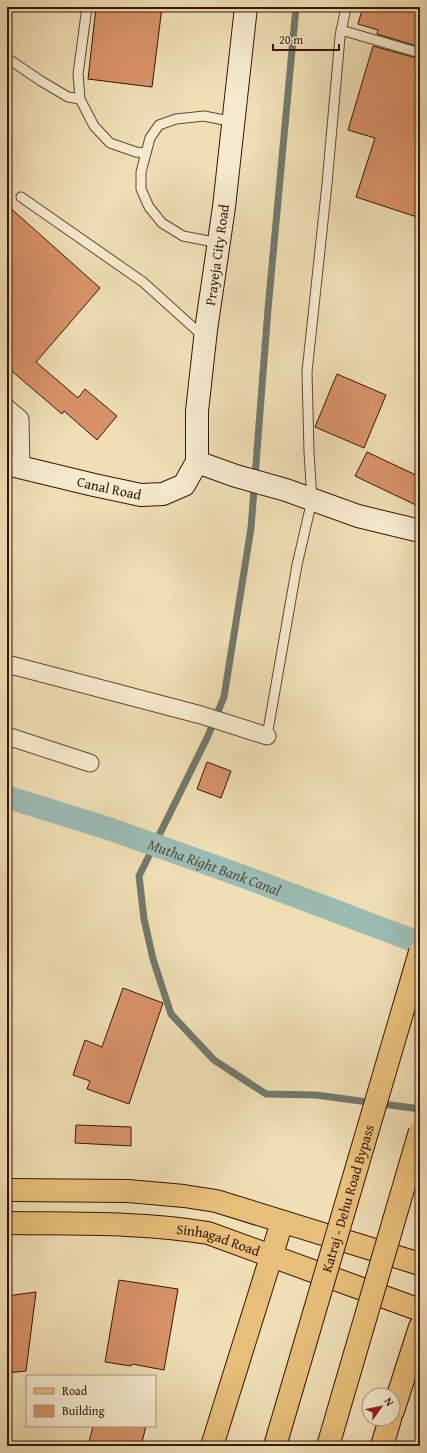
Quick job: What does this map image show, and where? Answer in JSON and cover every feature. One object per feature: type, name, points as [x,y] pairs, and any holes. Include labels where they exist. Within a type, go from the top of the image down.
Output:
[{"type":"main road","name":"Katraj - Dehu Road Bypass","points":[[274,1446],[420,952]]},
{"type":"main road","points":[[328,1446],[420,1131]]},
{"type":"main road","points":[[7,1190],[128,1191],[184,1196],[216,1201],[420,1264]]},
{"type":"main road","points":[[212,1446],[282,1222]]},
{"type":"main road","name":"Sinhagad Road","points":[[7,1223],[127,1224],[180,1228],[208,1233],[420,1310]]},
{"type":"main road","points":[[401,1387],[420,1327]]},
{"type":"main road","points":[[382,1446],[388,1427]]},
{"type":"street","name":"Prayeja City Road","points":[[197,462],[197,411],[205,338],[219,243],[234,122],[246,7]]},
{"type":"street","points":[[7,408],[20,419],[14,465]]},
{"type":"street","points":[[197,462],[236,476],[286,490],[358,516],[420,531]]},
{"type":"street","name":"Canal Road","points":[[14,465],[141,495],[163,494],[184,486],[197,462]]},
{"type":"street","points":[[7,664],[201,715],[267,736]]},
{"type":"street","points":[[7,736],[90,763]]},
{"type":"lane","points":[[87,7],[78,74],[80,99],[94,126],[110,143],[136,152],[146,153]]},
{"type":"lane","points":[[267,736],[297,564],[312,500],[307,372],[327,184],[341,30],[346,7]]},
{"type":"lane","points":[[341,30],[420,53]]},
{"type":"lane","points":[[7,58],[68,97],[80,99]]},
{"type":"lane","points":[[219,243],[183,236],[162,222],[149,207],[141,190],[141,172],[150,138],[160,125],[176,119],[204,116],[234,122]]},
{"type":"lane","points":[[21,197],[143,282],[205,338]]},
{"type":"building","points":[[96,7],[162,7],[152,87],[88,79]]},
{"type":"building","points":[[363,7],[420,7],[420,47],[377,34],[378,30],[358,24]]},
{"type":"building","points":[[373,46],[420,59],[420,218],[356,197],[375,138],[348,130]]},
{"type":"building","points":[[7,205],[100,288],[36,362],[78,398],[85,389],[117,416],[97,440],[64,411],[62,414],[7,367]]},
{"type":"building","points":[[337,374],[386,395],[364,448],[315,427]]},
{"type":"building","points":[[367,452],[420,477],[420,507],[355,476]]},
{"type":"building","points":[[207,762],[231,771],[221,798],[197,789]]},
{"type":"building","points":[[123,988],[163,1003],[129,1104],[87,1089],[90,1081],[73,1075],[85,1040],[102,1047]]},
{"type":"building","points":[[76,1125],[131,1127],[131,1146],[75,1143]]},
{"type":"building","points":[[119,1280],[178,1289],[164,1370],[132,1364],[131,1366],[105,1362]]},
{"type":"building","points":[[36,1292],[26,1371],[7,1373],[7,1296]]},
{"type":"building","points":[[93,1427],[146,1427],[141,1446],[88,1446]]},
{"type":"waterway","points":[[296,7],[268,309],[251,528],[224,697],[207,738],[139,876],[144,919],[153,959],[171,1014],[214,1060],[266,1094],[316,1095],[420,1109]]},
{"type":"waterway","name":"Mutha Right Bank Canal","points":[[7,797],[107,828],[253,880],[420,943]]}]
